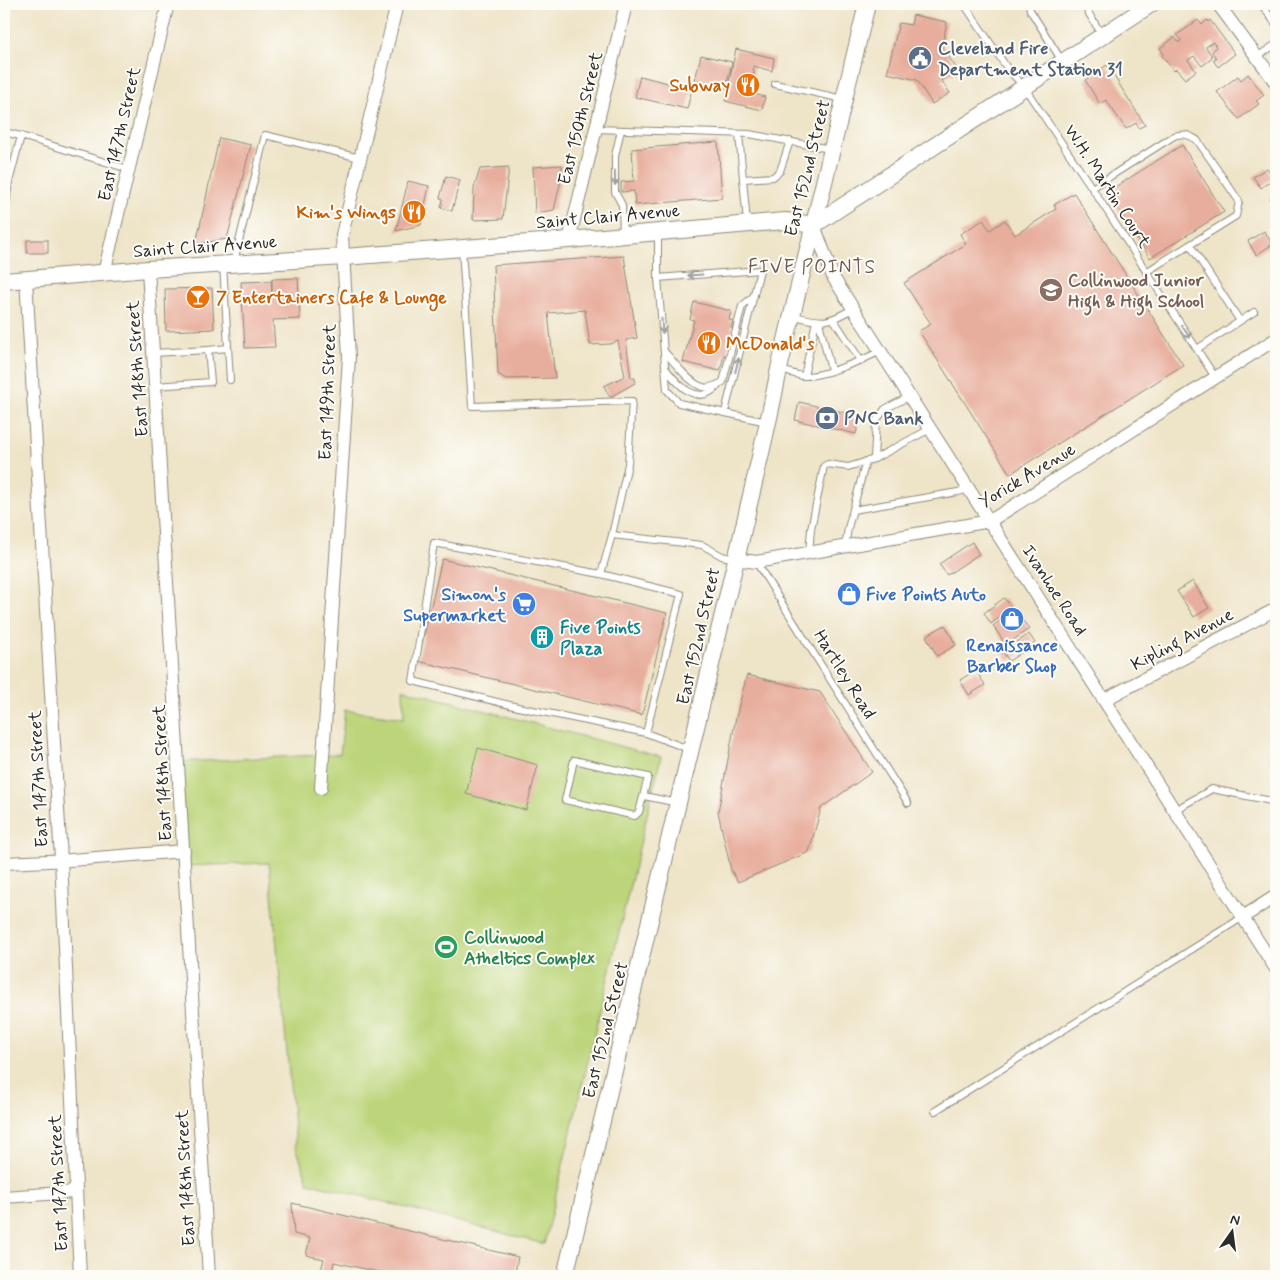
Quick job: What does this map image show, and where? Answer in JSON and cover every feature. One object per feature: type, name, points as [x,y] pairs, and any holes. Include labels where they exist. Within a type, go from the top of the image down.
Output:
[{"type":"street","name":"East 147th Street","points":[[104,273],[168,4]]},
{"type":"street","name":"East 149th Street","points":[[321,788],[349,357],[342,235],[397,4]]},
{"type":"street","name":"East 150th Street","points":[[569,240],[626,4]]},
{"type":"street","name":"East 152nd Street","points":[[566,1276],[680,803],[769,423],[779,370],[867,4]]},
{"type":"street","points":[[1218,4],[1276,83]]},
{"type":"street","points":[[814,224],[1103,36],[1141,7]]},
{"type":"street","name":"Saint Clair Avenue","points":[[4,281],[148,269],[569,240],[785,221],[814,224]]},
{"type":"street","name":"Ivanhoe Road","points":[[814,224],[833,277],[1276,969]]},
{"type":"street","name":"East 148th Street","points":[[148,269],[209,1276]]},
{"type":"street","name":"East 147th Street","points":[[26,279],[61,859],[80,1276]]},
{"type":"street","name":"Yorick Avenue","points":[[736,559],[756,562],[990,521],[1215,377],[1275,344]]},
{"type":"street","name":"Kipling Avenue","points":[[1104,700],[1276,609]]},
{"type":"street","points":[[4,862],[184,851]]},
{"type":"street","points":[[1243,917],[1276,896]]},
{"type":"street","points":[[4,1197],[75,1192]]},
{"type":"lane","name":"W.H. Martin Court","points":[[964,4],[1007,68],[1024,87],[1092,188],[1215,377]]},
{"type":"lane","points":[[1029,4],[1034,16],[1063,62]]},
{"type":"lane","points":[[1083,4],[1103,36]]},
{"type":"lane","points":[[1261,4],[1276,24]]},
{"type":"lane","points":[[1257,57],[1276,44]]},
{"type":"lane","points":[[775,84],[844,99]]},
{"type":"lane","points":[[596,130],[739,134],[790,141],[832,150]]},
{"type":"lane","points":[[621,130],[615,156],[615,192],[622,205],[623,235]]},
{"type":"lane","points":[[4,132],[128,169]]},
{"type":"lane","points":[[739,134],[747,224]]},
{"type":"lane","points":[[1092,188],[1174,136],[1182,134],[1190,135],[1197,140],[1239,201],[1236,216],[1146,272]]},
{"type":"lane","points":[[230,380],[228,264],[265,135],[360,158]]},
{"type":"lane","points":[[4,219],[6,181],[21,136]]},
{"type":"lane","points":[[743,179],[773,177],[780,171],[790,141]]},
{"type":"lane","points":[[658,232],[658,278],[667,390],[679,403],[769,423]]},
{"type":"lane","points":[[1190,245],[1240,321]]},
{"type":"lane","points":[[462,248],[472,406],[632,401],[628,464],[601,574]]},
{"type":"lane","points":[[658,278],[760,270],[725,412]]},
{"type":"lane","points":[[665,368],[675,382],[692,394],[702,395],[711,392],[723,382],[742,306],[754,296]]},
{"type":"lane","points":[[792,316],[818,322],[834,320],[854,308]]},
{"type":"lane","points":[[1197,349],[1254,312]]},
{"type":"lane","points":[[834,320],[861,361]]},
{"type":"lane","points":[[818,322],[831,370]]},
{"type":"lane","points":[[804,376],[818,322]]},
{"type":"lane","points":[[153,353],[228,348]]},
{"type":"lane","points":[[155,386],[211,382],[208,350]]},
{"type":"lane","points":[[664,350],[692,381],[703,387],[723,382]]},
{"type":"lane","points":[[779,370],[804,376],[861,361],[881,351]]},
{"type":"lane","points":[[874,459],[876,421],[885,409],[910,396]]},
{"type":"lane","points":[[809,553],[811,529],[824,466],[828,464],[848,467],[866,462],[930,429]]},
{"type":"lane","points":[[845,547],[852,510],[866,462]]},
{"type":"lane","points":[[852,510],[958,492],[969,488]]},
{"type":"lane","points":[[612,535],[702,546],[722,556],[736,559]]},
{"type":"lane","points":[[646,733],[681,594],[601,574],[434,544],[413,681],[518,707],[646,733],[692,750]]},
{"type":"lane","name":"Hartley Road","points":[[756,562],[908,803]]},
{"type":"lane","points":[[574,760],[648,777],[644,796],[635,816],[565,800],[574,760]]},
{"type":"lane","points":[[1175,810],[1212,789],[1276,802]]},
{"type":"lane","points":[[644,796],[680,803]]},
{"type":"lane","points":[[935,1111],[1243,917]]},
{"type":"green space","name":"Collinwood Atheltics Complex","points":[[403,689],[661,757],[544,1244],[308,1182],[296,1147],[269,863],[185,866],[178,762],[340,754],[345,710],[404,718]]},
{"type":"building","name":"Cleveland Fire Department Station 31","points":[[913,15],[947,22],[942,46],[958,71],[941,80],[950,93],[932,104],[917,80],[887,73],[899,23],[911,25]]},
{"type":"building","points":[[1198,20],[1202,25],[1207,20],[1208,22],[1210,20],[1235,54],[1218,67],[1213,60],[1216,58],[1212,52],[1216,47],[1213,42],[1206,47],[1212,56],[1202,66],[1194,56],[1188,60],[1196,71],[1185,79],[1176,69],[1174,71],[1162,56],[1163,53],[1160,48],[1175,37],[1179,43],[1181,40],[1177,35]]},
{"type":"building","points":[[736,49],[774,58],[772,71],[753,66],[752,82],[747,92],[765,97],[762,110],[725,101]]},
{"type":"building","points":[[701,55],[732,62],[726,88],[695,80]]},
{"type":"building","points":[[1107,65],[1145,125],[1139,128],[1136,123],[1126,129],[1106,100],[1100,104],[1085,80]]},
{"type":"building","points":[[1248,74],[1264,95],[1256,101],[1259,104],[1239,119],[1217,92],[1238,76],[1241,80]]},
{"type":"building","points":[[640,76],[692,89],[687,109],[635,97]]},
{"type":"building","points":[[219,138],[251,145],[227,239],[196,244]]},
{"type":"building","points":[[718,142],[722,198],[635,205],[634,191],[621,192],[621,182],[634,181],[632,149]]},
{"type":"building","points":[[1182,145],[1224,212],[1150,258],[1107,192]]},
{"type":"building","points":[[562,165],[562,176],[554,210],[535,213],[533,167]]},
{"type":"building","points":[[509,167],[503,219],[473,220],[474,188],[480,169]]},
{"type":"building","points":[[1267,168],[1274,178],[1261,188],[1253,177]]},
{"type":"building","points":[[446,176],[460,180],[452,211],[441,208],[443,199],[440,198]]},
{"type":"building","points":[[408,181],[429,186],[421,225],[396,231]]},
{"type":"building","points":[[1074,193],[1183,365],[1010,474],[919,331],[931,324],[904,283],[966,244],[960,234],[983,220],[990,230],[1005,220],[1015,235],[1056,209],[1054,205]]},
{"type":"building","points":[[1276,193],[1276,207],[1270,198]]},
{"type":"building","points":[[1264,231],[1273,244],[1256,255],[1248,241]]},
{"type":"building","points":[[27,240],[48,240],[48,253],[27,253]]},
{"type":"building","points":[[624,256],[637,338],[626,340],[631,378],[635,378],[635,383],[610,397],[604,386],[625,376],[618,341],[610,344],[590,345],[585,310],[548,313],[555,378],[506,379],[498,374],[493,265]]},
{"type":"building","points":[[298,278],[300,319],[273,320],[275,347],[245,348],[241,282],[271,281],[272,294],[272,279]]},
{"type":"building","points":[[212,288],[214,329],[166,331],[165,289]]},
{"type":"building","name":"McDonald's","points":[[694,302],[731,311],[729,320],[733,321],[731,328],[734,329],[733,336],[731,335],[727,349],[729,350],[728,356],[724,355],[720,371],[683,362],[694,320],[690,319]]},
{"type":"building","name":"PNC Bank","points":[[799,402],[860,416],[856,434],[795,420]]},
{"type":"building","points":[[972,542],[979,554],[947,575],[939,564]]},
{"type":"building","name":"Five Points Plaza","points":[[442,559],[667,613],[642,715],[418,661]]},
{"type":"building","points":[[1193,581],[1209,608],[1194,617],[1177,591]]},
{"type":"building","points":[[1004,598],[1012,608],[991,624],[984,613]]},
{"type":"building","points":[[1015,610],[1029,629],[1006,645],[993,626]]},
{"type":"building","points":[[945,625],[956,645],[937,656],[926,636]]},
{"type":"building","points":[[1029,634],[1035,643],[1009,661],[1003,652]]},
{"type":"building","points":[[976,670],[985,685],[969,695],[960,680]]},
{"type":"building","points":[[747,675],[820,692],[872,772],[821,808],[809,852],[738,882],[731,870],[718,812],[736,717]]},
{"type":"building","points":[[478,748],[538,765],[526,810],[466,794]]},
{"type":"building","points":[[292,1203],[518,1257],[515,1272],[531,1276],[396,1276],[334,1262],[331,1276],[320,1274],[324,1259],[306,1255],[310,1238],[294,1234]]},
{"type":"place","name":"Cleveland Fire Department Station 31","points":[[920,58]]},
{"type":"place","name":"Subway","points":[[748,85]]},
{"type":"place","name":"Kim's Wings","points":[[414,212]]},
{"type":"place","name":"Collinwood Junior High & High School","points":[[1051,290]]},
{"type":"place","name":"7 Entertainers Cafe & Lounge","points":[[198,297]]},
{"type":"place","name":"McDonald's","points":[[709,343]]},
{"type":"place","name":"PNC Bank","points":[[827,418]]},
{"type":"place","name":"Five Points Auto","points":[[849,594]]},
{"type":"place","name":"Simon's Supermarket","points":[[524,604]]},
{"type":"place","name":"Renaissance Barber Shop","points":[[1012,619]]},
{"type":"place","name":"Five Points Plaza","points":[[542,637]]},
{"type":"place","name":"Collinwood Atheltics Complex","points":[[446,947]]},
{"type":"district","name":"FIVE POINTS","points":[[812,266]]}]
